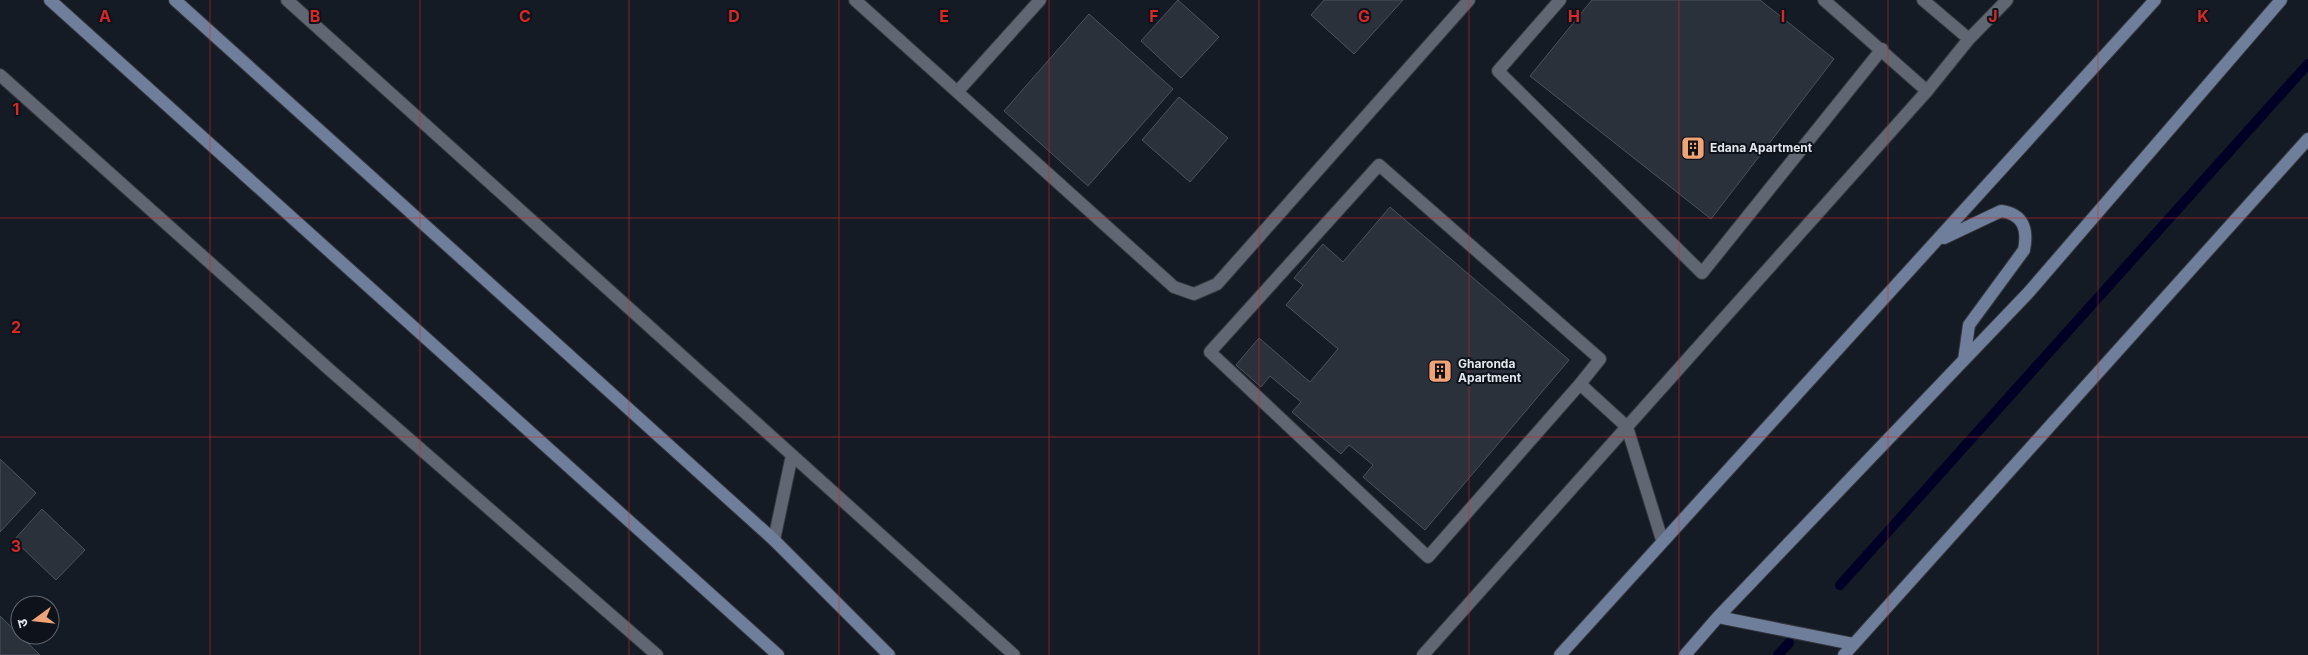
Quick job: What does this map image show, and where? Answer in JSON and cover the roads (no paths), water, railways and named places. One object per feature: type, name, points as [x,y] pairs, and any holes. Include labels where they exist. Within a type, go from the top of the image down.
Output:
[{"type":"street","points":[[50,0],[778,655]]},
{"type":"street","points":[[175,0],[774,540],[889,655]]},
{"type":"street","points":[[287,0],[1014,655]]},
{"type":"street","points":[[856,0],[1174,287],[1194,294],[1217,284],[1469,0]]},
{"type":"street","points":[[958,91],[1040,0]]},
{"type":"street","points":[[1560,0],[1498,71],[1702,273],[1882,49]]},
{"type":"street","points":[[1824,0],[1882,49],[1927,91]]},
{"type":"street","points":[[1923,0],[1969,40]]},
{"type":"street","points":[[1423,655],[1927,91],[1969,40],[2007,0]]},
{"type":"street","points":[[1560,655],[1662,540],[1937,242],[2155,0]]},
{"type":"street","points":[[1685,655],[1718,617],[2030,292],[2281,0]]},
{"type":"street","points":[[0,74],[331,371],[657,655]]},
{"type":"street","points":[[1844,655],[2308,139]]},
{"type":"street","points":[[1379,165],[1600,359],[1580,384],[1428,557],[1210,352],[1379,165]]},
{"type":"street","points":[[1937,242],[2001,211],[2011,213],[2019,218],[2027,237],[2024,250],[1969,325],[1964,360]]},
{"type":"street","points":[[1580,384],[1628,427],[1662,540]]},
{"type":"street","points":[[774,540],[792,455]]},
{"type":"street","points":[[1718,617],[1853,644]]},
{"type":"waterway","points":[[1840,585],[2308,64]]},
{"type":"waterway","points":[[1778,655],[1789,643]]},
{"type":"place","name":"Edana Apartment","points":[[1693,148]]},
{"type":"place","name":"Gharonda Apartment","points":[[1440,371]]}]
